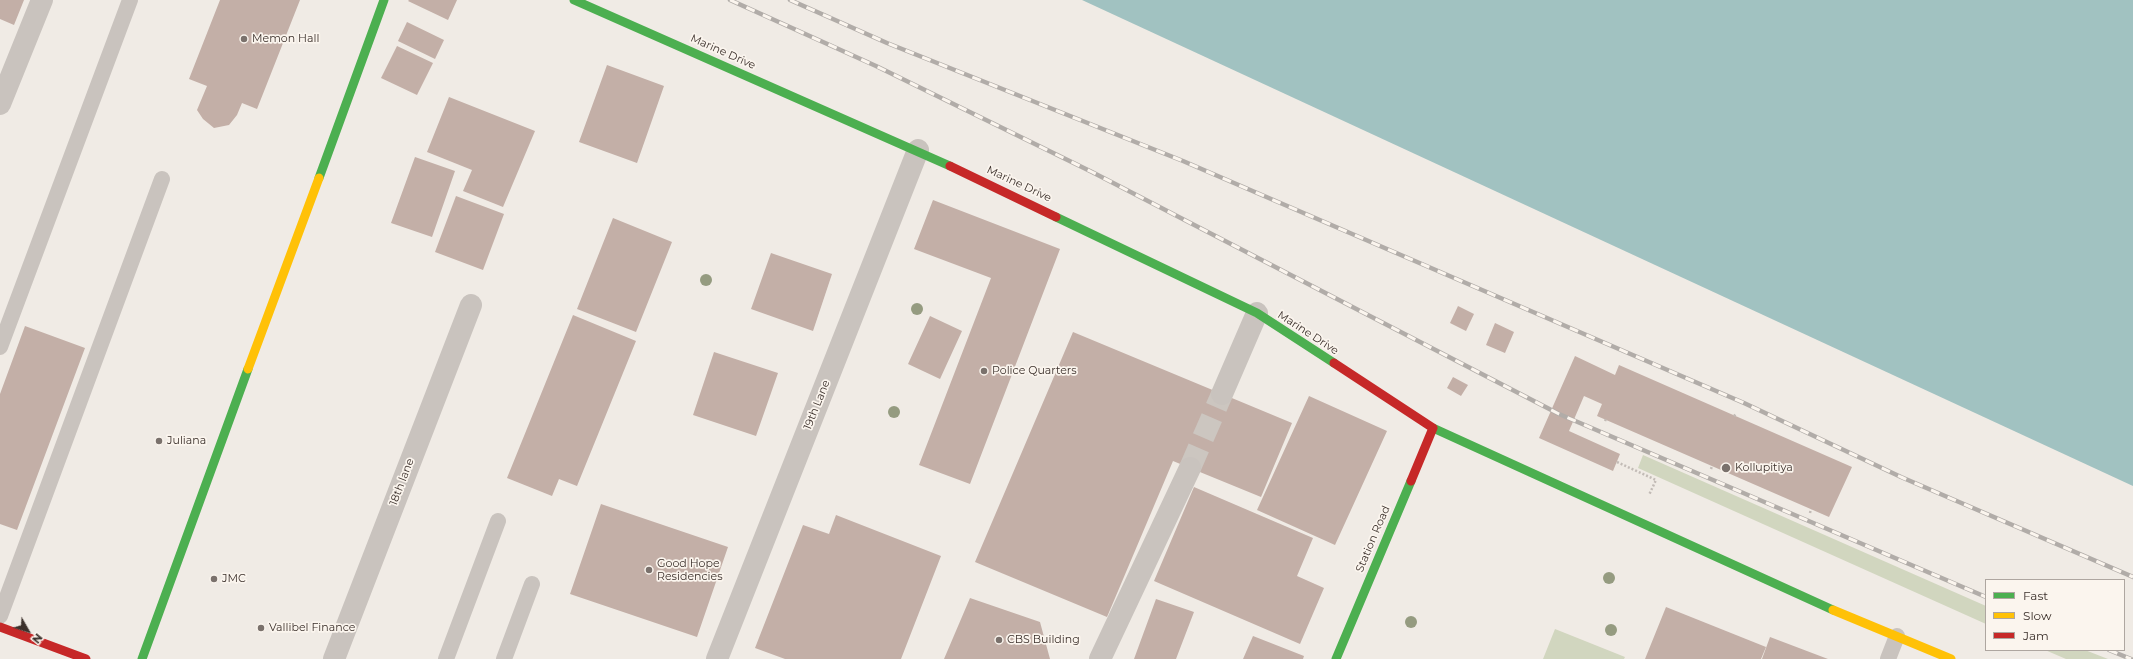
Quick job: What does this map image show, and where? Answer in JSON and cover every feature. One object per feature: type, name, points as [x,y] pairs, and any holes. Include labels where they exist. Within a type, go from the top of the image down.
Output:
[{"type":"main road","points":[[142,659],[384,0]]},
{"type":"main road","name":"Marine Drive","points":[[574,0],[918,150],[1257,313],[1433,428],[1809,600],[1952,659]]},
{"type":"main road","name":"Station Road","points":[[1336,659],[1433,428]]},
{"type":"main road","points":[[0,627],[86,659]]},
{"type":"street","points":[[0,104],[42,0]]},
{"type":"street","name":"19th Lane","points":[[716,659],[918,150]]},
{"type":"street","name":"18th lane","points":[[334,659],[471,305]]},
{"type":"street","points":[[1222,394],[1257,313]]},
{"type":"street","points":[[1100,659],[1190,468]]},
{"type":"lane","points":[[0,347],[130,0]]},
{"type":"lane","points":[[0,616],[162,179]]},
{"type":"lane","points":[[446,659],[498,521]]},
{"type":"lane","points":[[504,659],[532,584]]},
{"type":"lane","points":[[1888,659],[1897,636]]},
{"type":"path","points":[[1617,462],[1656,480],[1636,521]]},
{"type":"green space","points":[[1643,455],[1985,606],[1985,624],[1638,468]]},
{"type":"green space","points":[[1555,629],[1625,657],[1624,659],[1543,659]]},
{"type":"green space","points":[[2047,651],[2088,651],[2108,659],[2066,659]]},
{"type":"water","points":[[1082,0],[2133,0],[2133,486]]},
{"type":"building","points":[[0,0],[24,0],[14,25],[0,19]]},
{"type":"building","name":"Memon Hall","points":[[220,0],[300,0],[257,109],[242,103],[237,115],[229,125],[214,128],[203,119],[197,110],[207,86],[189,79]]},
{"type":"building","points":[[457,0],[448,20],[408,1]]},
{"type":"building","points":[[407,22],[444,40],[435,59],[398,41]]},
{"type":"building","points":[[397,46],[433,63],[417,95],[381,78]]},
{"type":"building","points":[[607,65],[664,86],[637,163],[579,142]]},
{"type":"building","points":[[449,97],[535,131],[503,207],[463,191],[472,170],[427,152]]},
{"type":"building","points":[[415,157],[455,171],[432,237],[391,223]]},
{"type":"building","points":[[456,196],[504,214],[483,270],[435,252]]},
{"type":"building","name":"Police Quarters","points":[[933,200],[1060,249],[970,484],[919,465],[991,278],[914,249]]},
{"type":"building","points":[[613,218],[672,242],[636,332],[577,309]]},
{"type":"building","points":[[771,253],[832,274],[813,331],[751,309]]},
{"type":"building","points":[[1458,306],[1474,314],[1466,331],[1450,323]]},
{"type":"building","points":[[573,315],[636,341],[577,486],[559,479],[552,496],[507,478]]},
{"type":"building","points":[[930,316],[962,331],[940,379],[908,364]]},
{"type":"building","points":[[1495,323],[1514,332],[1505,353],[1486,345]]},
{"type":"building","points":[[25,326],[85,348],[17,530],[0,524],[0,394]]},
{"type":"building","points":[[1073,332],[1292,423],[1261,497],[1173,461],[1107,617],[975,562]]},
{"type":"building","points":[[714,352],[778,373],[756,436],[693,415]]},
{"type":"building","name":"Kollupitiya","points":[[1575,356],[1615,375],[1619,365],[1852,467],[1829,517],[1597,416],[1602,404],[1584,396],[1569,431],[1620,454],[1613,471],[1539,438]]},
{"type":"building","points":[[1453,377],[1468,385],[1461,396],[1447,388]]},
{"type":"building","points":[[1309,396],[1387,431],[1335,545],[1257,510]]},
{"type":"building","points":[[1194,487],[1313,538],[1297,576],[1324,588],[1300,644],[1154,581]]},
{"type":"building","name":"Good Hope Residencies","points":[[601,504],[728,547],[697,637],[570,594]]},
{"type":"building","points":[[836,515],[941,556],[901,659],[785,659],[755,648],[803,525],[829,534]]},
{"type":"building","name":"CBS Building","points":[[970,598],[1040,622],[1050,659],[944,659]]},
{"type":"building","points":[[1156,599],[1194,612],[1176,659],[1134,659]]},
{"type":"building","points":[[1666,607],[1766,647],[1761,659],[1645,659]]},
{"type":"building","points":[[1253,636],[1304,656],[1303,659],[1243,659]]},
{"type":"building","points":[[1770,637],[1828,659],[1762,659]]},
{"type":"tunnel","points":[[1190,468],[1222,394]]},
{"type":"railway","points":[[730,0],[876,66],[1092,172],[1559,414],[1985,597]]},
{"type":"railway","points":[[790,0],[887,43],[1183,161],[1744,403],[1901,477],[2133,577]]},
{"type":"railway","points":[[2111,651],[2131,659]]},
{"type":"traffic: fast","points":[[319,178],[384,0]]},
{"type":"traffic: fast","points":[[574,0],[950,166]]},
{"type":"traffic: fast","points":[[1056,217],[1257,313],[1334,363]]},
{"type":"traffic: fast","points":[[142,659],[248,369]]},
{"type":"traffic: fast","points":[[1433,428],[1833,610]]},
{"type":"traffic: fast","points":[[1336,659],[1411,481]]},
{"type":"traffic: slow","points":[[248,369],[319,178]]},
{"type":"traffic: slow","points":[[1833,610],[1951,659]]},
{"type":"traffic: jam","points":[[950,166],[1056,217]]},
{"type":"traffic: jam","points":[[1334,363],[1433,428],[1411,481]]},
{"type":"traffic: jam","points":[[0,627],[86,659]]},
{"type":"place","name":"Memon Hall","points":[[244,39]]},
{"type":"place","name":"Police Quarters","points":[[984,371]]},
{"type":"place","name":"Juliana","points":[[159,441]]},
{"type":"place","name":"Kollupitiya","points":[[1726,468]]},
{"type":"place","name":"Good Hope Residencies","points":[[649,570]]},
{"type":"place","name":"JMC","points":[[214,579]]},
{"type":"place","name":"Vallibel Finance","points":[[261,628]]},
{"type":"place","name":"CBS Building","points":[[999,640]]}]
